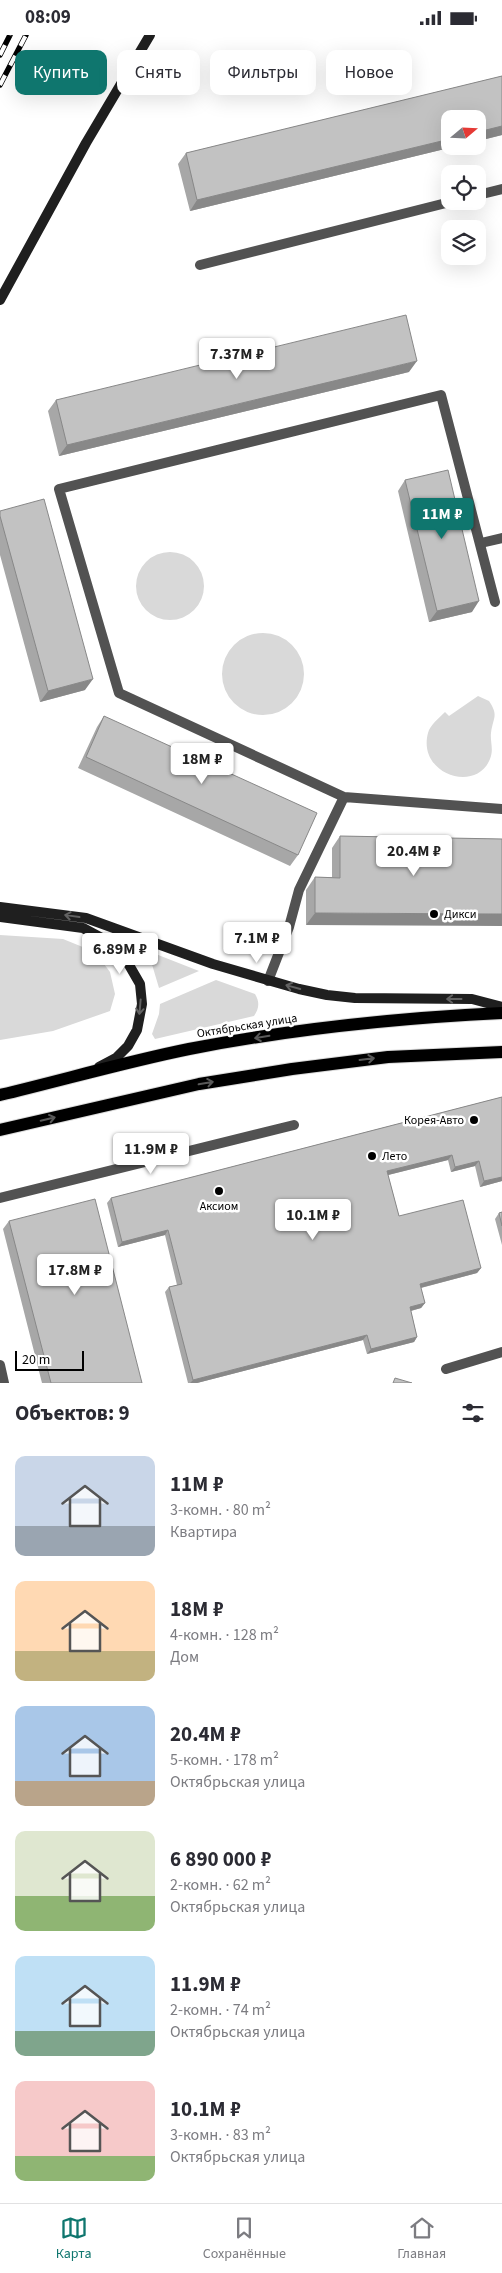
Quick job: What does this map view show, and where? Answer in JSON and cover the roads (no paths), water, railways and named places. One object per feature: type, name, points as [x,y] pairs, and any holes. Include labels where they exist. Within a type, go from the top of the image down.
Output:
[{"type":"main road","points":[[0,300],[86,143],[150,35]]},
{"type":"main road","points":[[0,907],[86,918],[213,964],[299,989],[355,998],[472,999],[502,1007]]},
{"type":"main road","points":[[0,917],[83,928],[109,942],[125,958],[140,984],[142,1004],[137,1030],[128,1046],[116,1058],[97,1068],[63,1080]]},
{"type":"main road","name":"Октябрьская улица","points":[[0,1095],[188,1049],[282,1034],[379,1022],[502,1013]]},
{"type":"main road","points":[[0,1130],[199,1084],[292,1069],[388,1057],[502,1052]]},
{"type":"street","points":[[486,193],[502,189]]},
{"type":"street","points":[[200,265],[441,204]]},
{"type":"street","points":[[495,601],[441,395],[58,489],[120,693],[344,797],[502,809]]},
{"type":"street","points":[[481,543],[502,538]]},
{"type":"street","points":[[268,981],[289,927],[299,890],[344,797]]},
{"type":"street","points":[[0,1198],[294,1125]]},
{"type":"street","points":[[446,1369],[502,1352]]},
{"type":"street","points":[[0,1365],[4,1383]]},
{"type":"railway","points":[[0,55],[10,35]]},
{"type":"railway","points":[[0,85],[26,35]]},
{"type":"place","name":"Дикси","points":[[434,914]]},
{"type":"place","name":"Корея-Авто","points":[[474,1120]]},
{"type":"place","name":"Лето","points":[[372,1156]]},
{"type":"place","name":"Аксиом","points":[[219,1191]]}]
